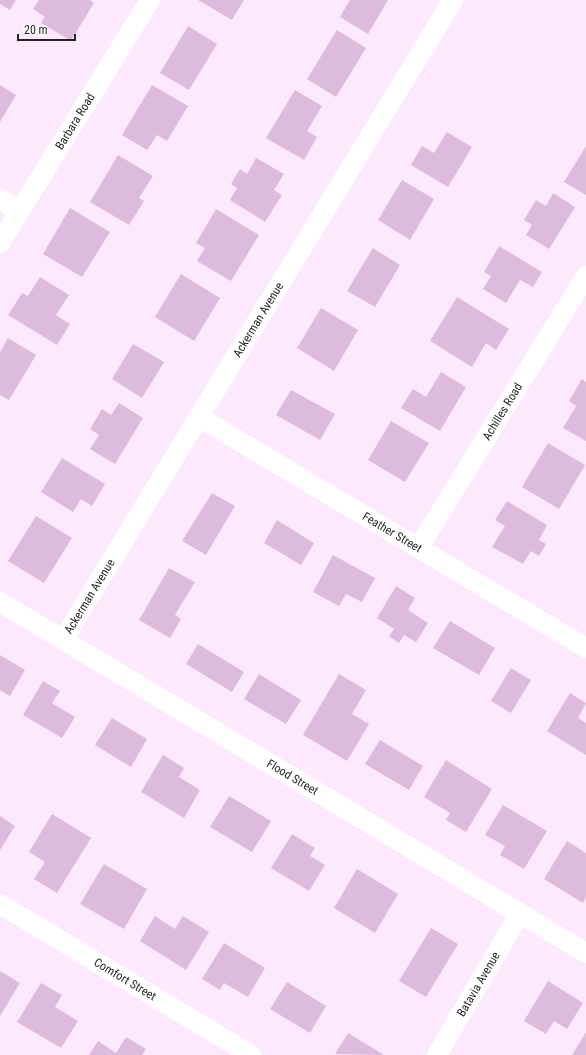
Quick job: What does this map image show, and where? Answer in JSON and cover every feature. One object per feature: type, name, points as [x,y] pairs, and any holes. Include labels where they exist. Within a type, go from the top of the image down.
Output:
[{"type":"street","name":"Barbara Road","points":[[0,243],[150,0]]},
{"type":"street","name":"Ackerman Avenue","points":[[63,640],[453,0]]},
{"type":"street","points":[[0,199],[19,211]]},
{"type":"street","name":"Achilles Road","points":[[419,547],[586,276]]},
{"type":"street","name":"Feather Street","points":[[199,417],[586,648]]},
{"type":"street","name":"Flood Street","points":[[0,602],[586,953]]},
{"type":"street","name":"Comfort Street","points":[[0,904],[251,1055]]},
{"type":"street","name":"Batavia Avenue","points":[[437,1055],[520,913]]},
{"type":"building","points":[[0,0],[16,0],[10,10],[0,4]]},
{"type":"building","points":[[39,0],[90,0],[94,3],[71,41],[41,23],[45,17],[33,9]]},
{"type":"building","points":[[198,0],[244,0],[232,20]]},
{"type":"building","points":[[350,0],[388,0],[368,34],[340,17]]},
{"type":"building","points":[[188,26],[217,44],[189,90],[160,73]]},
{"type":"building","points":[[337,30],[366,48],[336,97],[307,79]]},
{"type":"building","points":[[0,85],[16,95],[0,122]]},
{"type":"building","points":[[152,85],[188,106],[167,141],[157,135],[147,150],[122,135]]},
{"type":"building","points":[[295,90],[322,106],[307,131],[317,137],[304,160],[266,138]]},
{"type":"building","points":[[447,132],[472,147],[448,187],[411,165],[422,146],[434,153]]},
{"type":"building","points":[[586,146],[586,195],[564,182]]},
{"type":"building","points":[[118,155],[153,176],[139,198],[144,201],[129,225],[90,202]]},
{"type":"building","points":[[256,158],[284,174],[274,190],[282,195],[265,222],[230,200],[237,188],[231,184],[240,169],[247,174]]},
{"type":"building","points":[[402,180],[434,199],[410,240],[378,220]]},
{"type":"building","points":[[553,193],[575,207],[549,249],[526,235],[532,225],[524,220],[536,200],[546,206]]},
{"type":"building","points":[[70,208],[110,232],[82,277],[43,254]]},
{"type":"building","points":[[216,209],[259,235],[231,281],[197,261],[205,248],[196,243]]},
{"type":"building","points":[[499,246],[542,272],[533,287],[520,280],[506,303],[483,289],[491,276],[484,272]]},
{"type":"building","points":[[373,248],[400,265],[375,307],[347,291]]},
{"type":"building","points":[[181,274],[220,298],[194,341],[155,317]]},
{"type":"building","points":[[40,277],[69,295],[56,315],[70,324],[57,345],[8,315],[22,293],[28,296]]},
{"type":"building","points":[[457,297],[509,329],[496,350],[486,343],[472,367],[430,341]]},
{"type":"building","points":[[321,308],[358,330],[334,371],[297,348]]},
{"type":"building","points":[[8,338],[36,355],[9,400],[0,395],[0,352]]},
{"type":"building","points":[[133,344],[164,362],[142,398],[112,379]]},
{"type":"building","points":[[441,372],[466,387],[440,431],[401,408],[413,389],[426,397]]},
{"type":"building","points":[[582,379],[586,382],[586,441],[563,428],[576,406],[569,401]]},
{"type":"building","points":[[291,390],[335,414],[320,440],[276,415]]},
{"type":"building","points":[[119,403],[143,418],[115,464],[90,449],[99,435],[90,429],[102,409],[111,415]]},
{"type":"building","points":[[391,421],[429,443],[405,482],[368,460]]},
{"type":"building","points":[[548,443],[585,465],[559,509],[522,487]]},
{"type":"building","points":[[62,458],[105,484],[92,506],[81,499],[73,512],[41,492]]},
{"type":"building","points":[[212,493],[235,506],[206,555],[182,541]]},
{"type":"building","points":[[507,501],[547,525],[539,540],[546,544],[539,556],[531,551],[523,564],[492,547],[505,526],[495,520]]},
{"type":"building","points":[[36,516],[72,538],[44,583],[8,561]]},
{"type":"building","points":[[277,520],[314,543],[301,565],[264,543]]},
{"type":"building","points":[[333,555],[375,578],[362,602],[346,594],[339,606],[313,592]]},
{"type":"building","points":[[169,568],[195,582],[175,615],[181,619],[170,638],[139,620]]},
{"type":"building","points":[[396,586],[415,598],[408,610],[428,623],[416,642],[404,635],[399,643],[389,636],[394,629],[377,618]]},
{"type":"building","points":[[450,621],[495,648],[479,675],[433,648]]},
{"type":"building","points":[[198,644],[244,672],[232,692],[186,664]]},
{"type":"building","points":[[0,655],[25,670],[10,696],[0,690]]},
{"type":"building","points":[[511,668],[531,680],[511,713],[491,701]]},
{"type":"building","points":[[259,674],[301,700],[286,724],[244,699]]},
{"type":"building","points":[[339,674],[366,690],[352,714],[369,724],[347,761],[303,735]]},
{"type":"building","points":[[43,681],[60,691],[52,703],[75,717],[62,738],[23,715]]},
{"type":"building","points":[[570,693],[586,703],[578,718],[586,723],[586,755],[547,731]]},
{"type":"building","points":[[112,718],[147,739],[131,767],[95,745]]},
{"type":"building","points":[[380,740],[423,766],[409,790],[365,764]]},
{"type":"building","points":[[163,755],[184,768],[179,777],[200,790],[184,818],[141,792]]},
{"type":"building","points":[[446,760],[492,789],[466,832],[446,820],[450,813],[424,797]]},
{"type":"building","points":[[229,796],[271,821],[252,852],[210,827]]},
{"type":"building","points":[[503,805],[547,831],[524,869],[500,855],[505,846],[485,835]]},
{"type":"building","points":[[52,814],[91,838],[57,893],[34,879],[45,862],[29,852]]},
{"type":"building","points":[[0,816],[15,826],[0,850]]},
{"type":"building","points":[[292,834],[315,848],[310,856],[325,865],[309,891],[271,868]]},
{"type":"building","points":[[567,841],[586,853],[586,897],[583,903],[544,879]]},
{"type":"building","points":[[104,864],[147,889],[124,929],[80,904]]},
{"type":"building","points":[[357,869],[398,894],[375,933],[334,908]]},
{"type":"building","points":[[155,916],[175,929],[183,916],[209,932],[186,970],[140,941]]},
{"type":"building","points":[[431,928],[458,944],[426,997],[399,981]]},
{"type":"building","points":[[224,943],[265,968],[248,997],[224,983],[220,990],[202,979]]},
{"type":"building","points":[[0,971],[20,983],[0,1016]]},
{"type":"building","points":[[548,981],[583,1003],[567,1029],[554,1021],[546,1034],[524,1021]]},
{"type":"building","points":[[287,982],[326,1006],[310,1033],[270,1009]]},
{"type":"building","points":[[41,983],[62,995],[55,1007],[78,1021],[61,1048],[17,1022]]},
{"type":"building","points":[[586,1032],[586,1055],[572,1055]]},
{"type":"building","points":[[348,1033],[384,1055],[335,1054]]},
{"type":"building","points":[[126,1037],[146,1049],[142,1055],[89,1055],[98,1041],[116,1053]]}]
